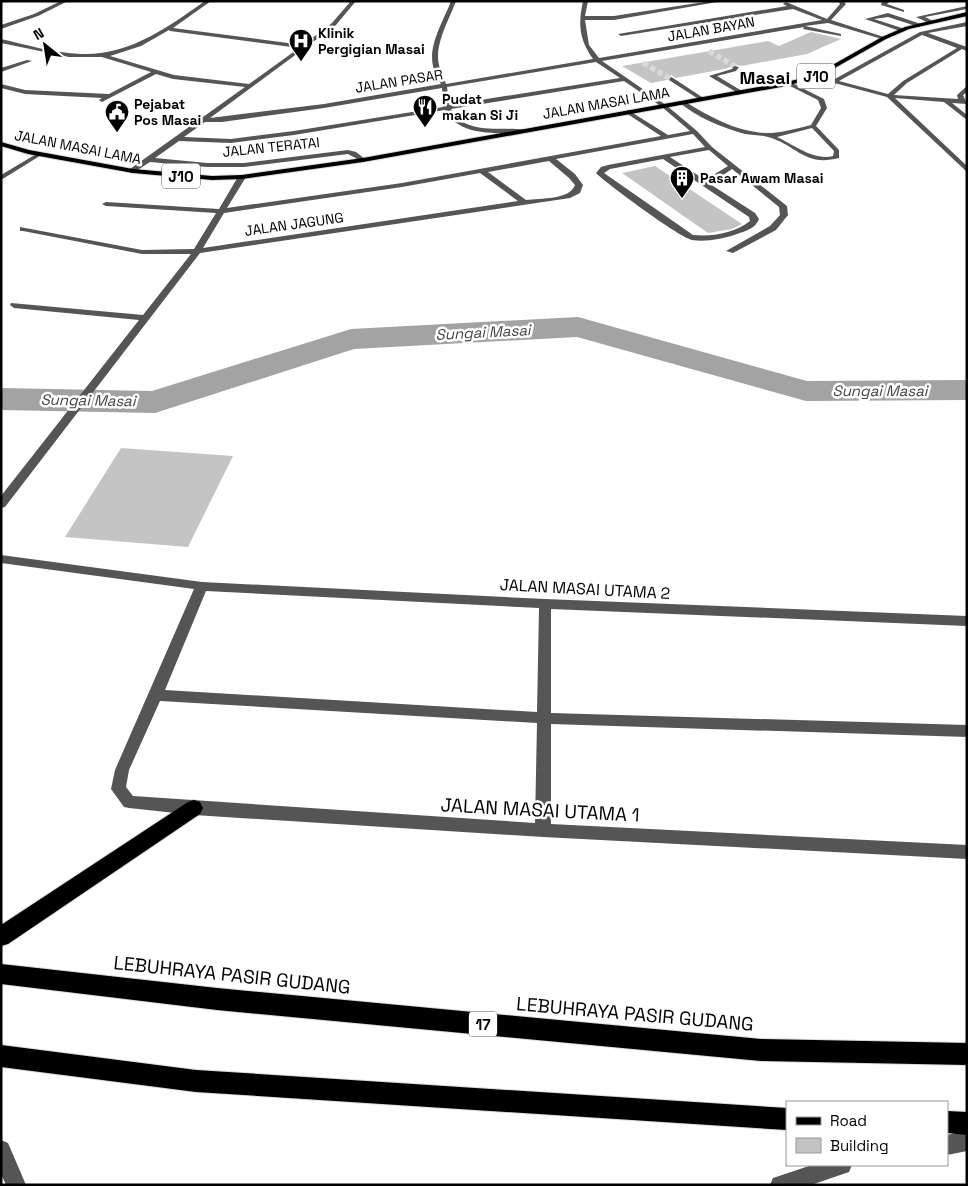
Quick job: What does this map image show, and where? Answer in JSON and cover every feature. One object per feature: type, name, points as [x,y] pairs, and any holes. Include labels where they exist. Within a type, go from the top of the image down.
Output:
[{"type":"highway","points":[[1,938],[194,808]]},
{"type":"highway","name":"LEBUHRAYA PASIR GUDANG","points":[[1,974],[217,999],[761,1050],[967,1054]]},
{"type":"highway","points":[[1,1056],[196,1081],[786,1119]]},
{"type":"highway","points":[[948,1122],[967,1124]]},
{"type":"main road","name":"JALAN MASAI LAMA","points":[[1,144],[40,154],[133,171],[212,178],[242,177],[363,160],[815,77],[884,38],[905,29],[967,14]]},
{"type":"street","points":[[1,27],[36,15],[66,1]]},
{"type":"street","points":[[102,55],[141,43],[170,29],[209,1]]},
{"type":"street","points":[[133,171],[334,24],[354,1]]},
{"type":"street","points":[[454,1],[435,52],[435,62],[444,86],[447,110],[458,123],[467,127],[487,131],[524,131]]},
{"type":"street","points":[[586,1],[582,18],[586,45],[598,61],[664,106],[710,148],[780,201],[785,210],[784,215],[773,228],[730,251]]},
{"type":"street","points":[[582,18],[614,18],[721,1]]},
{"type":"street","points":[[780,1],[828,21],[884,38]]},
{"type":"street","points":[[828,21],[843,4],[840,1]]},
{"type":"street","points":[[888,1],[884,2],[884,5],[931,22]]},
{"type":"street","points":[[918,17],[967,6]]},
{"type":"street","points":[[621,34],[793,7]]},
{"type":"street","points":[[919,25],[888,15],[868,19],[922,33],[964,48]]},
{"type":"street","points":[[614,18],[624,41]]},
{"type":"street","name":"JALAN BAYAN","points":[[598,61],[828,21]]},
{"type":"street","points":[[833,82],[922,33],[967,24]]},
{"type":"street","points":[[797,26],[839,35]]},
{"type":"street","points":[[170,29],[304,47]]},
{"type":"street","points":[[740,36],[749,40],[747,42]]},
{"type":"street","points":[[1,41],[59,53],[102,55],[173,77],[250,86]]},
{"type":"street","points":[[626,48],[629,56]]},
{"type":"street","points":[[889,96],[905,82],[964,48]]},
{"type":"street","points":[[1,70],[29,61]]},
{"type":"street","name":"JALAN PASAR","points":[[204,120],[232,119],[598,61]]},
{"type":"street","points":[[736,67],[712,76],[740,92]]},
{"type":"street","points":[[100,101],[155,72]]},
{"type":"street","points":[[815,77],[889,96],[964,102]]},
{"type":"street","points":[[671,79],[702,99]]},
{"type":"street","points":[[177,139],[230,141],[447,110],[627,80]]},
{"type":"street","points":[[682,102],[724,125],[753,133],[769,135],[813,126],[824,108],[821,99],[788,83]]},
{"type":"street","points":[[1,86],[25,92],[110,96]]},
{"type":"street","points":[[964,102],[960,95],[967,88]]},
{"type":"street","points":[[889,96],[966,169]]},
{"type":"street","points":[[946,100],[967,118]]},
{"type":"street","points":[[628,112],[667,137]]},
{"type":"street","points":[[769,135],[815,158],[824,160],[837,157],[837,151],[813,126]]},
{"type":"street","points":[[106,204],[221,211],[402,185],[694,132]]},
{"type":"street","points":[[666,156],[752,215],[754,222],[747,228],[704,239],[689,237],[600,173],[604,168],[608,167],[666,156],[710,148]]},
{"type":"street","name":"JALAN TERATAI","points":[[149,160],[207,165],[244,165],[348,152],[354,153],[363,160]]},
{"type":"street","points":[[1,178],[40,154]]},
{"type":"street","name":"JALAN JAGUNG","points":[[23,229],[142,252],[197,251],[570,196],[577,191],[579,185],[551,159]]},
{"type":"street","points":[[706,183],[732,166]]},
{"type":"street","points":[[482,171],[525,203]]},
{"type":"street","points":[[1,504],[197,251],[242,177]]},
{"type":"street","points":[[14,305],[145,318]]},
{"type":"street","name":"JALAN MASAI UTAMA 2","points":[[1,559],[202,586],[966,623]]},
{"type":"street","points":[[202,586],[156,695],[544,718],[967,731]]},
{"type":"street","points":[[543,830],[545,604]]},
{"type":"street","name":"JALAN MASAI UTAMA 1","points":[[156,695],[122,770],[118,789],[129,802],[194,808],[543,830],[967,852]]},
{"type":"street","points":[[948,1144],[967,1141]]},
{"type":"street","points":[[1,1150],[16,1185]]},
{"type":"street","points":[[780,1185],[839,1166]]},
{"type":"building","points":[[811,32],[841,39],[807,54],[741,66],[733,64],[731,67],[724,69],[676,78],[671,75],[667,80],[651,83],[622,66],[768,41],[779,46]]},
{"type":"building","name":"Pasar Awam Masai","points":[[655,166],[742,224],[732,229],[708,233],[622,173]]},
{"type":"building","points":[[121,448],[233,456],[188,547],[65,537]]},
{"type":"waterway","name":"Sungai Masai","points":[[1,399],[155,402],[351,339],[578,327],[806,391],[967,390]]},
{"type":"tunnel","points":[[709,51],[736,67]]},
{"type":"tunnel","points":[[643,63],[671,79]]},
{"type":"place","name":"Klinik Pergigian Masai","points":[[301,62]]},
{"type":"place","name":"Pudat makan Si Ji","points":[[425,128]]},
{"type":"place","name":"Pejabat Pos Masai","points":[[117,133]]},
{"type":"place","name":"Pasar Awam Masai","points":[[682,199]]},
{"type":"district","name":"Masai","points":[[765,77]]}]
